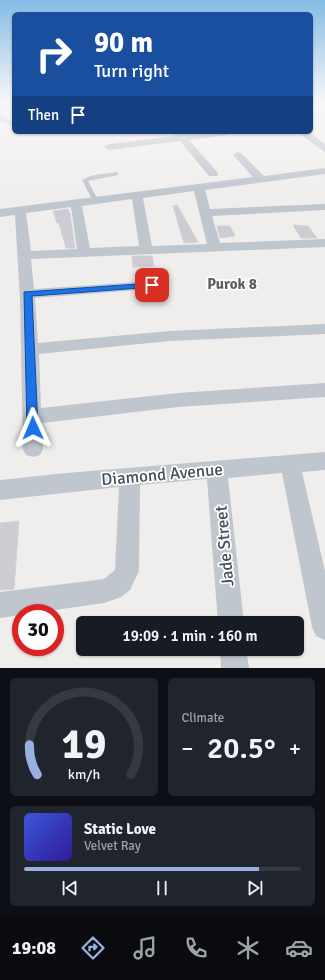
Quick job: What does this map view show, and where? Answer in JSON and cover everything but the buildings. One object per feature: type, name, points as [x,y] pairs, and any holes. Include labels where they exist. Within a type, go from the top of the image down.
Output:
[{"type":"street","points":[[109,147],[179,135],[195,134]]},
{"type":"street","points":[[305,134],[325,149]]},
{"type":"street","points":[[179,135],[213,174]]},
{"type":"street","points":[[238,155],[261,179]]},
{"type":"street","points":[[0,213],[325,171]]},
{"type":"street","points":[[199,187],[214,247]]},
{"type":"street","points":[[137,195],[146,249]]},
{"type":"street","points":[[76,203],[84,252]]},
{"type":"street","points":[[206,213],[325,207]]},
{"type":"street","points":[[20,210],[26,255],[33,449]]},
{"type":"street","points":[[26,255],[325,243]]},
{"type":"street","points":[[27,294],[152,285]]},
{"type":"street","points":[[30,349],[170,336],[325,329]]},
{"type":"street","points":[[32,417],[155,401],[325,390]]},
{"type":"street","name":"Diamond Avenue","points":[[0,490],[66,482],[325,462]]},
{"type":"street","points":[[290,464],[325,627]]},
{"type":"street","name":"Jade Street","points":[[217,470],[230,616]]},
{"type":"street","points":[[0,605],[112,589],[125,579],[127,571],[130,477]]},
{"type":"street","points":[[234,656],[235,668]]},
{"type":"lane","points":[[95,200],[85,180],[116,174]]},
{"type":"district","name":"Purok 8","points":[[232,284]]},
{"type":"route","points":[[33,428],[27,294],[152,285]]}]
